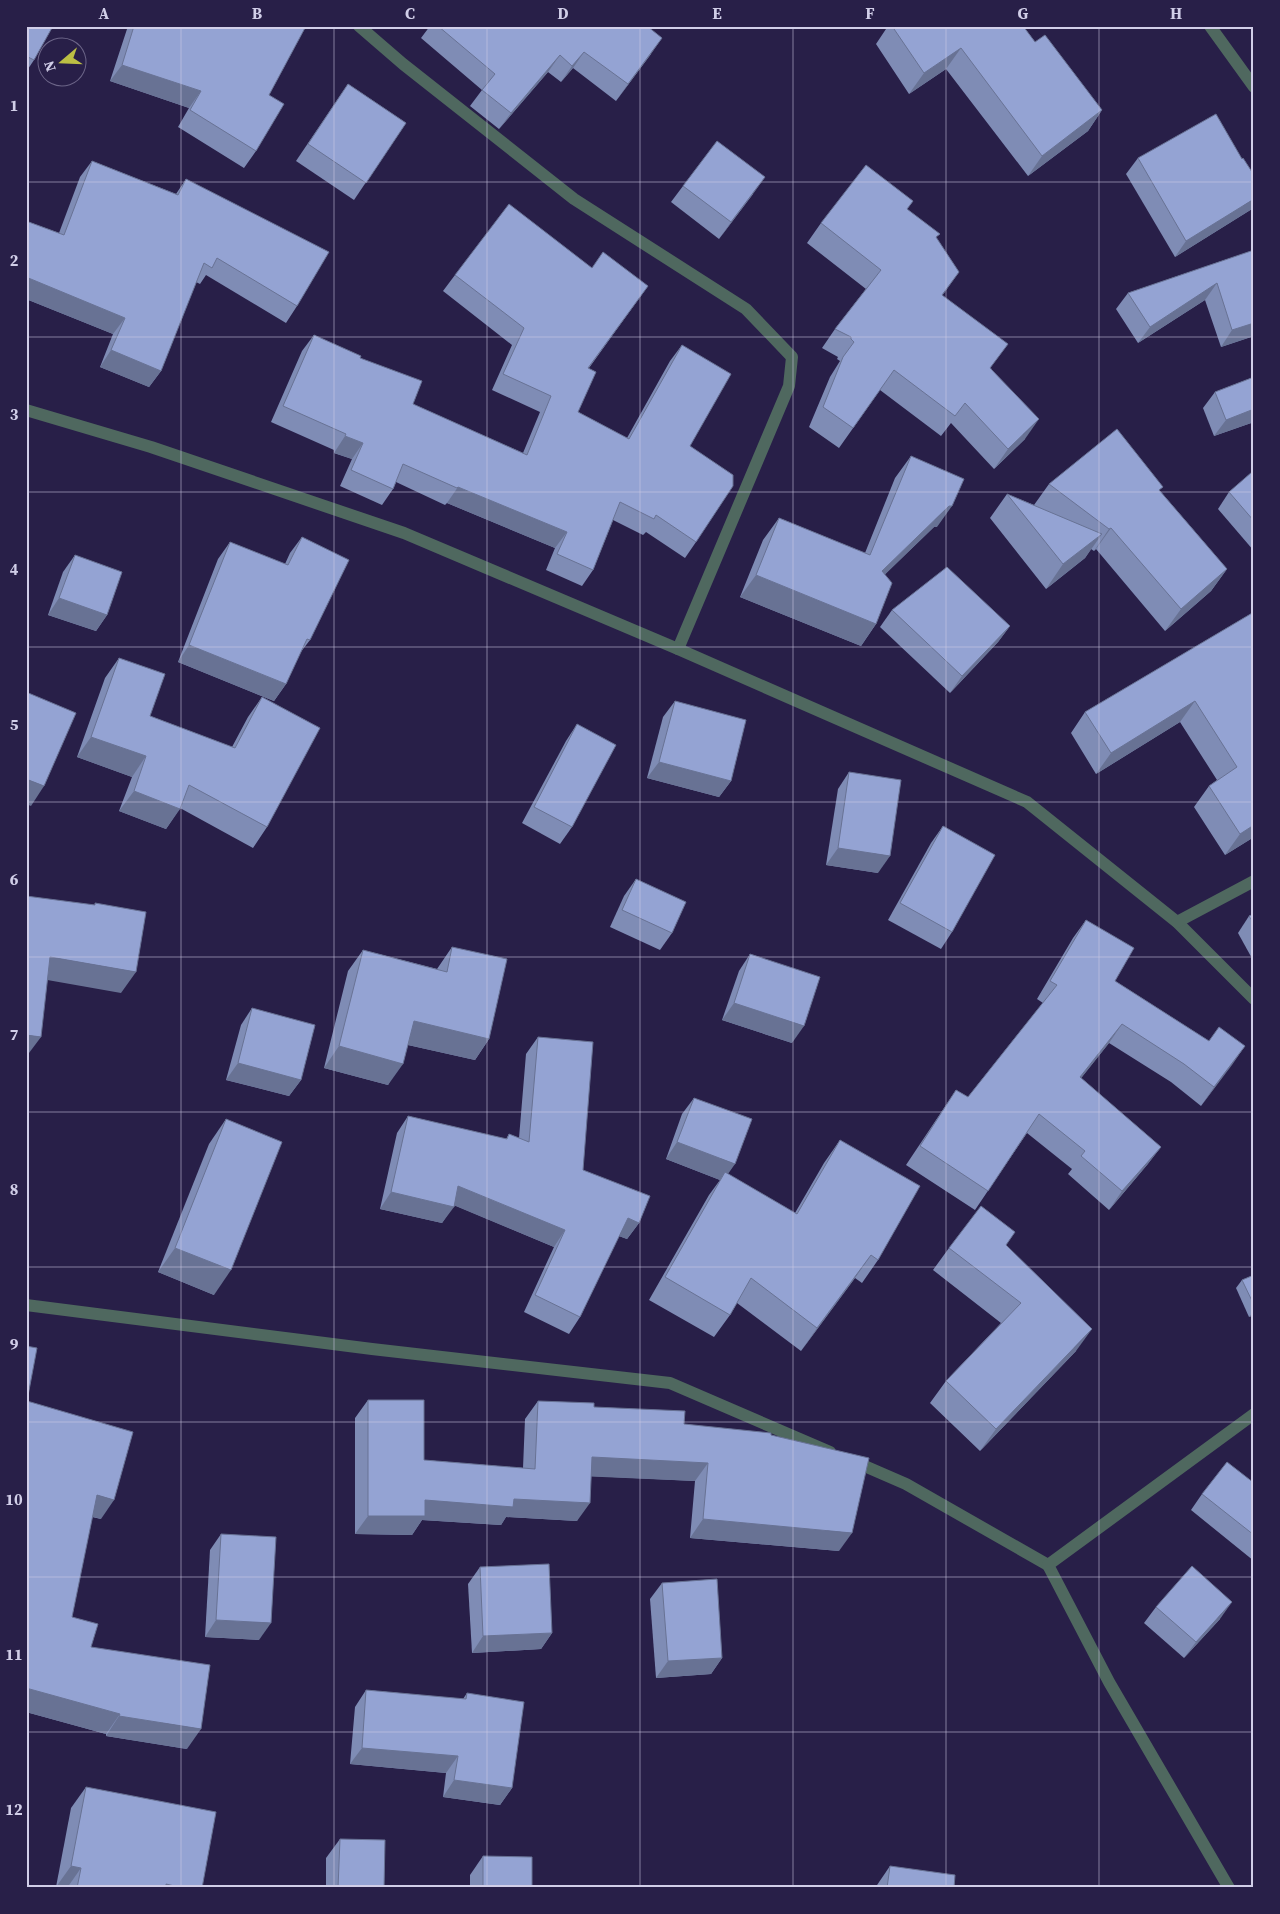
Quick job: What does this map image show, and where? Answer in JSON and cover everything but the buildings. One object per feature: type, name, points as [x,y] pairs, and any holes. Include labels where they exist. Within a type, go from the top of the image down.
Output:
[{"type":"street","points":[[360,26],[403,64],[574,199],[746,309],[792,357],[788,386],[678,649]]},
{"type":"street","points":[[1210,26],[1254,87]]},
{"type":"street","points":[[26,410],[151,447],[404,533],[678,649],[1027,802],[1177,922],[1254,999]]},
{"type":"street","points":[[1177,922],[1254,880]]},
{"type":"street","points":[[26,1305],[372,1349],[670,1382],[906,1484],[1048,1565],[1109,1682],[1230,1888]]},
{"type":"street","points":[[1048,1565],[1254,1414]]}]
